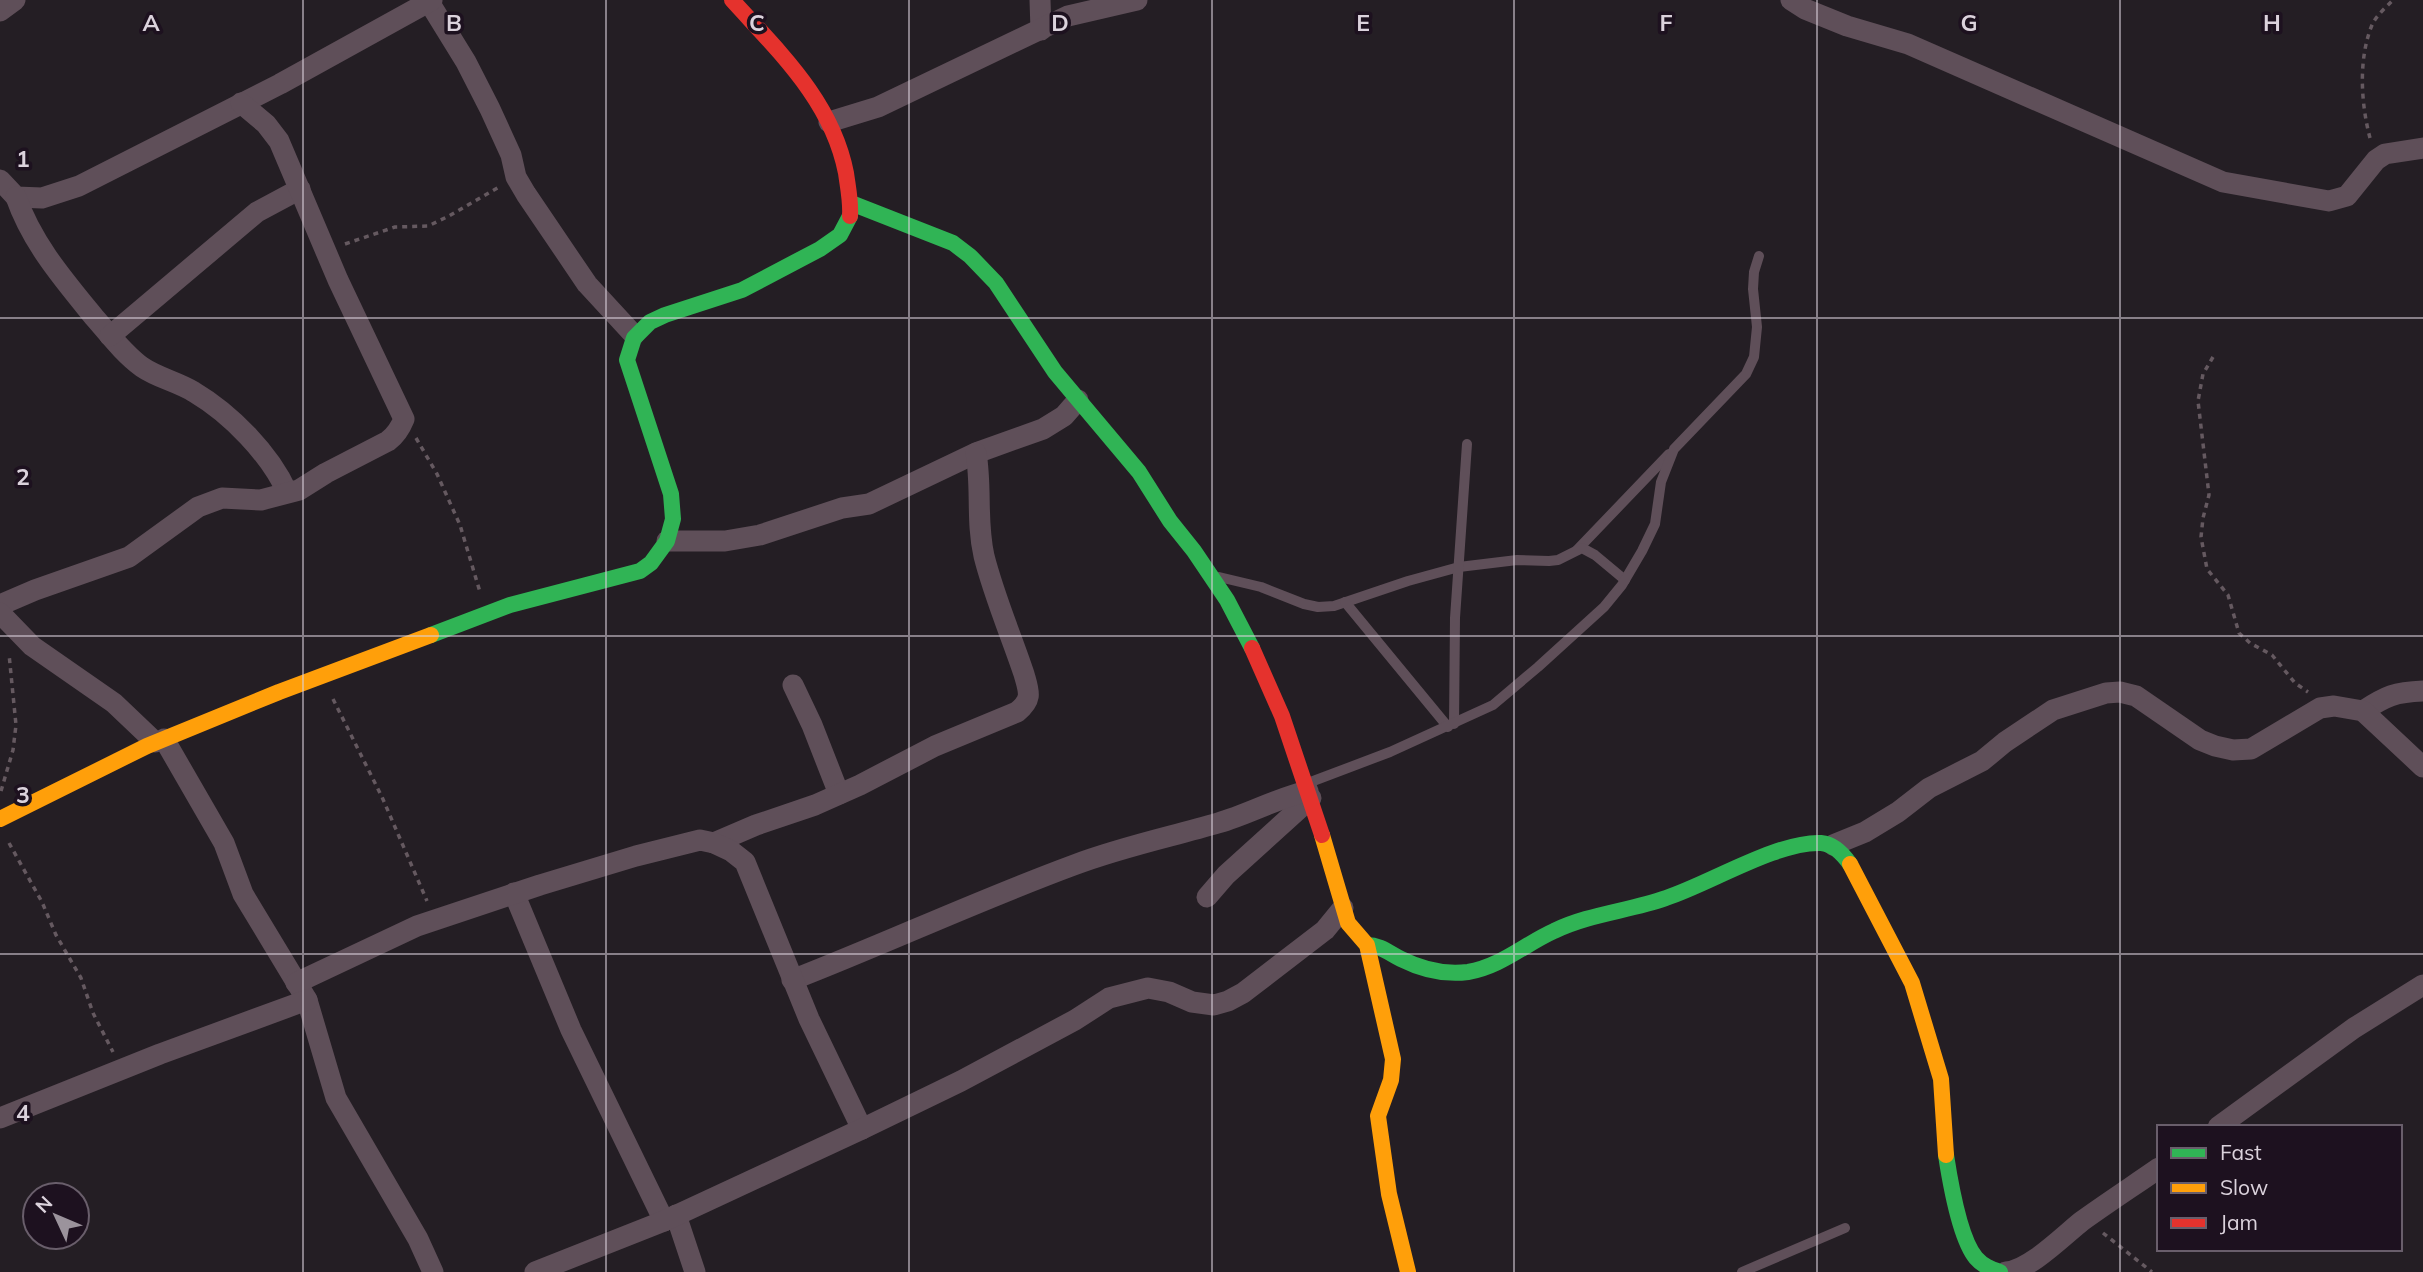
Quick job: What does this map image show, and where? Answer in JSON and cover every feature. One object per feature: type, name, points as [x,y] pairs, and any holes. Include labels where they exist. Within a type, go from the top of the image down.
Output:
[{"type":"street","points":[[0,11],[15,0]]},
{"type":"street","points":[[0,819],[159,741],[321,676],[485,614],[572,587],[640,571],[658,555],[667,541],[673,519],[671,494],[627,360],[634,335],[654,320],[742,290],[820,249],[840,235],[850,217],[851,203],[841,148],[820,102],[800,75],[732,0]]},
{"type":"street","points":[[1040,0],[1041,30]]},
{"type":"street","points":[[830,121],[878,107],[1068,16],[1137,0]]},
{"type":"street","points":[[1791,0],[1805,9],[1847,26],[1908,44],[2223,182],[2329,201],[2347,196],[2376,160],[2385,154],[2423,148]]},
{"type":"street","points":[[16,197],[43,198],[79,186],[354,45],[431,1],[490,109],[510,155],[516,177],[587,284],[634,335]]},
{"type":"street","points":[[0,606],[35,590],[129,557],[198,507],[222,498],[261,500],[299,490],[388,441],[396,435],[404,419],[279,141],[266,124],[241,103]]},
{"type":"street","points":[[0,180],[16,197],[25,222],[41,250],[124,353],[144,368],[194,392],[219,411],[265,455],[288,492]]},
{"type":"street","points":[[110,336],[257,212],[300,189]]},
{"type":"street","points":[[851,203],[953,243],[996,283],[1021,317],[1048,362],[1139,472],[1164,513],[1227,600],[1262,667],[1308,791],[1348,923],[1367,945],[1393,1059],[1391,1080],[1378,1116],[1389,1195],[1408,1272]]},
{"type":"street","points":[[667,541],[725,541],[760,535],[830,511],[869,504],[976,453],[1056,422],[1078,400]]},
{"type":"street","points":[[714,843],[839,794],[934,746],[1017,712],[1026,705],[1030,693],[984,555],[978,517],[980,480],[976,453]]},
{"type":"street","points":[[0,613],[10,638],[32,646],[114,703],[159,741],[224,843],[243,894],[301,992],[336,1098],[418,1239],[433,1272]]},
{"type":"street","points":[[793,685],[839,794]]},
{"type":"street","points":[[2363,711],[2386,696],[2423,691]]},
{"type":"street","points":[[1833,845],[1865,831],[1898,812],[1928,788],[1982,761],[2035,720],[2071,703],[2106,693],[2120,692],[2136,696],[2200,740],[2215,747],[2233,750],[2251,749],[2320,708],[2334,706],[2363,711],[2423,767]]},
{"type":"street","points":[[1207,897],[1308,791]]},
{"type":"street","points":[[792,980],[1076,864],[1219,823],[1276,800],[1308,791]]},
{"type":"street","points":[[0,1118],[301,992],[435,919],[514,893],[700,840],[731,851],[745,862],[808,1019],[862,1129]]},
{"type":"street","points":[[1367,945],[1373,944],[1404,961],[1436,972],[1460,973],[1503,960],[1553,932],[1667,898],[1778,853],[1820,842],[1833,845],[1843,853],[1855,870],[1912,983],[1941,1079],[1945,1145],[1950,1182],[1960,1220],[1969,1247],[1977,1259],[1988,1268],[2000,1272]]},
{"type":"street","points":[[514,893],[572,1030],[670,1218],[695,1272]]},
{"type":"street","points":[[536,1272],[670,1218],[862,1129],[961,1081],[1075,1020],[1110,998],[1148,988],[1169,992],[1192,1002],[1214,1005],[1228,1001],[1243,993],[1325,930],[1343,908]]},
{"type":"street","points":[[2221,1125],[2354,1028],[2423,985]]},
{"type":"street","points":[[2006,1272],[2014,1271],[2027,1263],[2157,1169]]},
{"type":"lane","points":[[1577,550],[1746,374],[1754,357],[1757,327],[1753,289],[1759,256]]},
{"type":"lane","points":[[1451,725],[1467,444]]},
{"type":"lane","points":[[1308,791],[1493,705],[1604,607],[1625,580],[1642,551],[1654,524],[1661,482],[1675,449]]},
{"type":"lane","points":[[1210,575],[1261,587],[1318,607],[1334,606],[1459,567],[1517,559],[1549,561],[1587,549],[1625,580]]},
{"type":"lane","points":[[1345,601],[1451,725]]},
{"type":"lane","points":[[1742,1272],[1845,1228]]},
{"type":"path","points":[[2376,160],[2366,124],[2363,74],[2372,24],[2393,0]]},
{"type":"path","points":[[327,252],[396,227],[428,226],[516,177]]},
{"type":"path","points":[[2213,357],[2203,374],[2198,401],[2209,495],[2201,537],[2207,569],[2228,595],[2239,633],[2250,643],[2272,655],[2295,683],[2334,706]]},
{"type":"path","points":[[404,419],[437,474],[460,525],[485,614]]},
{"type":"path","points":[[0,793],[13,750],[16,725],[10,638]]},
{"type":"path","points":[[321,676],[382,797],[435,919]]},
{"type":"path","points":[[6,839],[37,893],[55,935],[82,978],[93,1013],[122,1069]]},
{"type":"path","points":[[2083,1221],[2118,1243],[2152,1272]]},
{"type":"traffic: fast","points":[[851,203],[953,243],[996,283],[1055,372],[1139,472],[1170,521],[1227,600],[1252,648]]},
{"type":"traffic: fast","points":[[431,635],[510,605],[640,571],[651,563],[667,541],[673,519],[671,494],[627,360],[634,338],[650,322],[742,290],[820,249],[840,235],[850,216]]},
{"type":"traffic: fast","points":[[1367,945],[1425,968],[1451,973],[1468,972],[1502,960],[1567,925],[1666,898],[1785,849],[1804,844],[1826,844],[1838,850],[1850,864]]},
{"type":"traffic: fast","points":[[1946,1155],[1956,1209],[1970,1249],[1981,1263],[2000,1272]]},
{"type":"traffic: slow","points":[[0,819],[147,746],[279,692],[431,635]]},
{"type":"traffic: slow","points":[[1322,835],[1348,923],[1367,945],[1393,1059],[1391,1080],[1378,1116],[1389,1194],[1408,1272]]},
{"type":"traffic: slow","points":[[1850,864],[1912,983],[1941,1079],[1946,1155]]},
{"type":"traffic: jam","points":[[732,0],[801,79],[829,123],[846,173],[850,216]]},
{"type":"traffic: jam","points":[[1252,648],[1282,716],[1322,835]]}]
